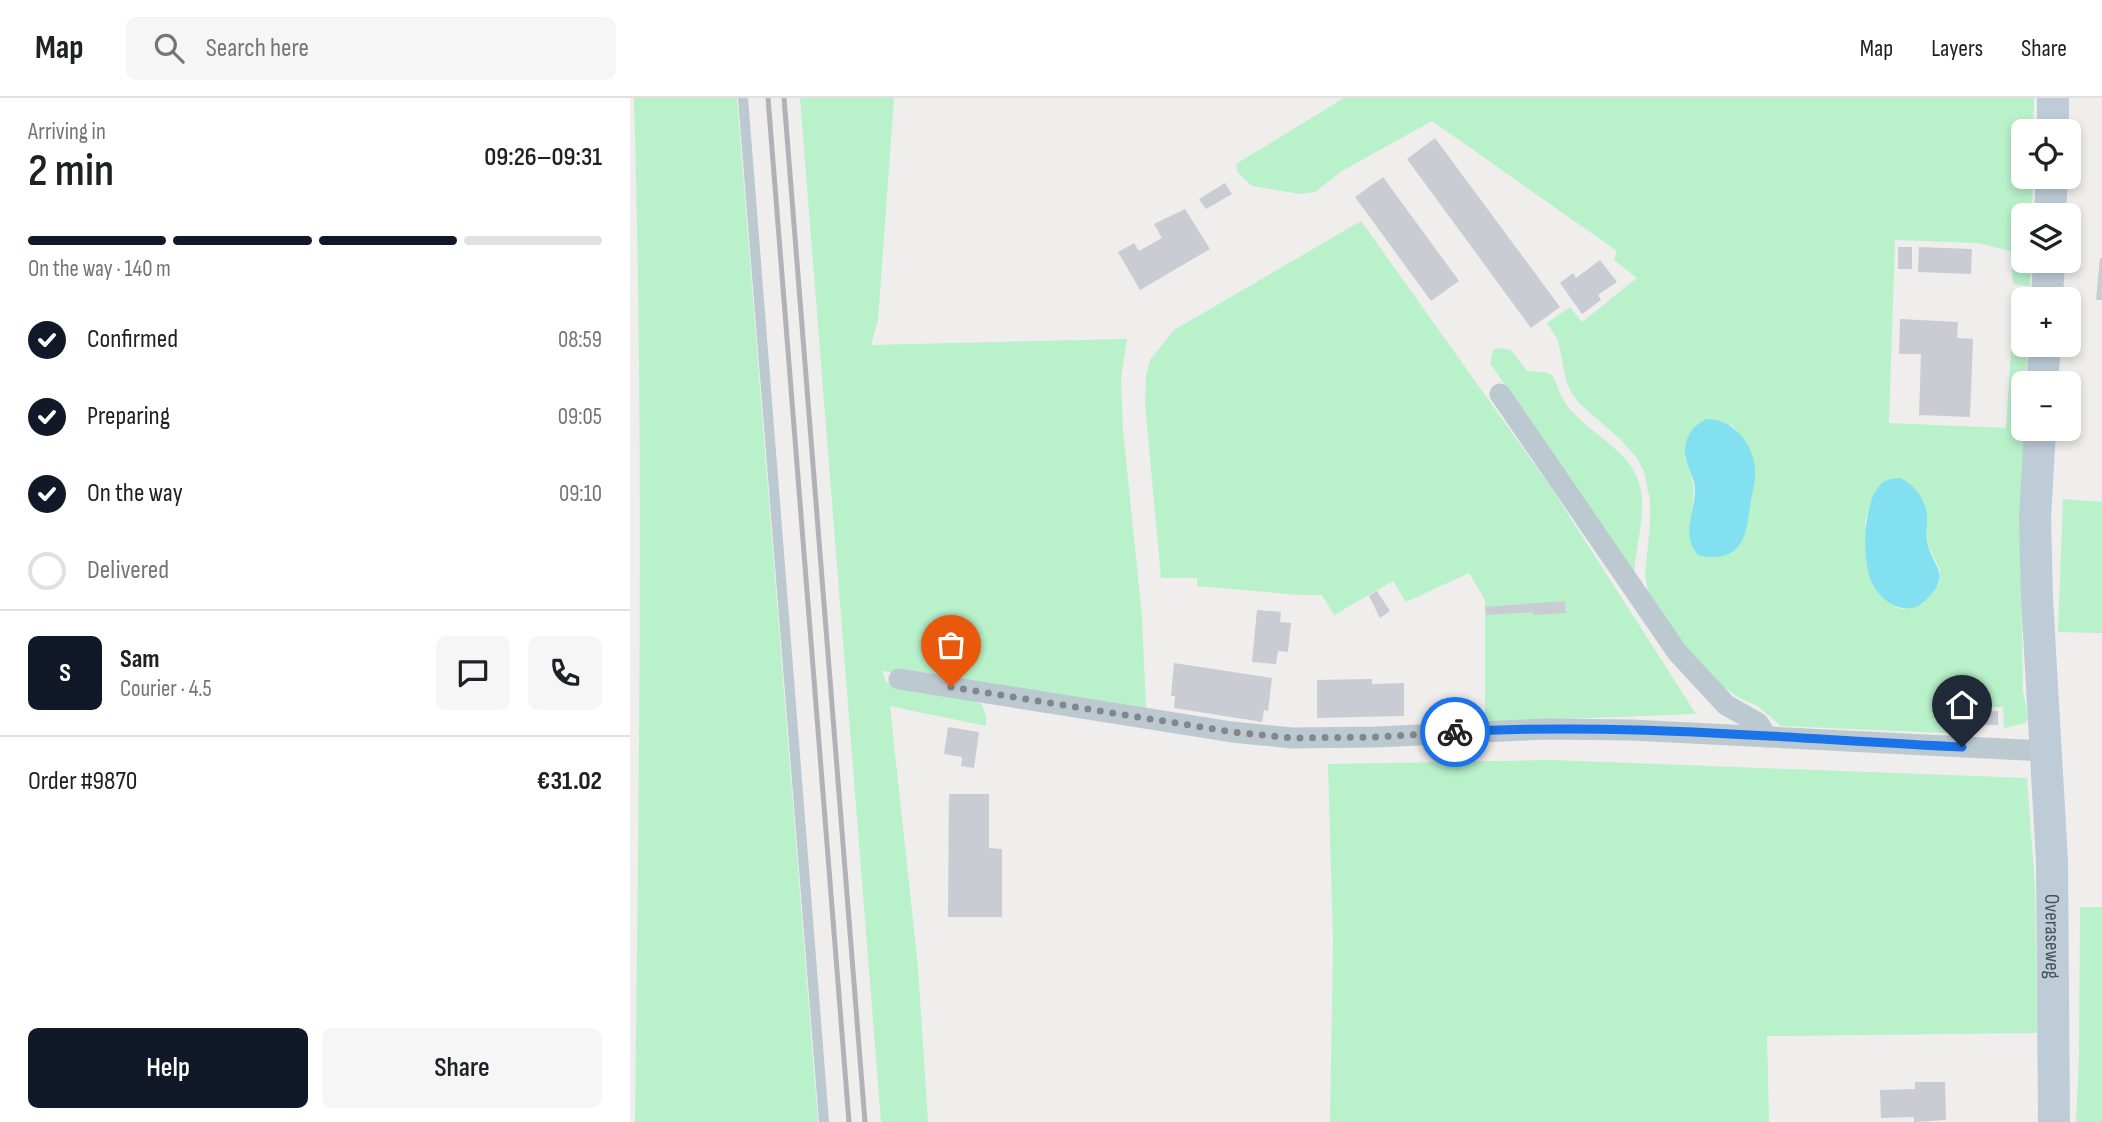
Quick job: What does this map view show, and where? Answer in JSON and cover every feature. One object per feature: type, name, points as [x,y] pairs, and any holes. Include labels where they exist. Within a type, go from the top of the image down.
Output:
[{"type":"street","points":[[2053,98],[2053,119]]},
{"type":"street","points":[[1500,394],[1677,652],[1726,705],[1758,723],[1767,737]]},
{"type":"street","name":"Overaseweg","points":[[2039,441],[2035,518],[2052,861],[2053,1122]]},
{"type":"street","points":[[900,679],[1232,732],[1292,738],[1546,729],[1631,730],[2046,751]]},
{"type":"lane","points":[[743,98],[824,1122]]},
{"type":"green space","points":[[634,98],[737,98],[818,1122],[635,1122],[640,482]]},
{"type":"green space","points":[[800,98],[894,98],[878,320],[871,345],[1127,339],[1121,379],[1123,430],[1142,617],[1146,708],[882,671],[886,682],[971,699],[982,705],[986,716],[986,726],[890,706],[918,967],[928,1122],[881,1122]]},
{"type":"green space","points":[[1344,98],[2034,98],[2033,119],[2011,119],[2011,189],[2033,189],[2032,203],[2011,203],[2011,262],[2010,251],[1978,243],[1895,240],[1889,423],[2006,428],[2011,352],[2011,357],[2027,357],[2026,371],[2011,371],[2011,441],[2025,441],[2021,569],[2023,691],[2028,716],[2026,723],[2004,728],[2003,707],[1972,707],[1971,734],[1781,726],[1759,707],[1711,679],[1693,660],[1648,592],[1645,575],[1650,500],[1644,471],[1621,440],[1578,402],[1570,390],[1558,340],[1547,323],[1570,307],[1582,322],[1637,278],[1614,260],[1617,251],[1432,121],[1342,171],[1315,192],[1300,194],[1252,186],[1238,173],[1236,164]],"holes":[[[1731,424],[1745,440],[1751,453],[1689,533],[1693,487],[1685,459]],[[1873,497],[1927,517],[1926,540],[1940,570],[1939,584],[1923,604],[1902,609],[1896,607],[1873,586],[1865,521]]]},
{"type":"green space","points":[[1361,221],[1552,489],[1696,714],[1485,722],[1485,600],[1469,573],[1406,602],[1393,581],[1334,615],[1322,595],[1197,586],[1197,578],[1161,578],[1145,404],[1146,376],[1150,360],[1174,330]]},
{"type":"green space","points":[[2012,273],[2031,273],[2030,286],[2013,284]]},
{"type":"green space","points":[[1493,350],[1511,350],[1527,371],[1552,375],[1566,404],[1576,416],[1612,446],[1632,468],[1639,482],[1642,498],[1634,574],[1490,363]]},
{"type":"green space","points":[[2063,499],[2102,502],[2102,633],[2058,632]]},
{"type":"green space","points":[[1552,760],[2027,778],[2035,886],[2037,1033],[1767,1036],[1769,1122],[1330,1122],[1333,941],[1328,764]]},
{"type":"green space","points":[[2080,907],[2102,907],[2102,1122],[2076,1122]]},
{"type":"water","points":[[1707,419],[1725,423],[1740,434],[1750,450],[1755,468],[1754,487],[1743,538],[1734,551],[1719,557],[1698,555],[1689,532],[1695,491],[1685,446],[1696,425]]},
{"type":"water","points":[[1900,478],[1914,488],[1922,499],[1927,516],[1927,542],[1940,576],[1927,599],[1913,608],[1891,604],[1874,587],[1865,550],[1867,519],[1875,493],[1885,481]]},
{"type":"building","points":[[1435,138],[1560,307],[1531,328],[1407,159]]},
{"type":"building","points":[[1383,177],[1459,281],[1431,301],[1355,197]]},
{"type":"building","points":[[1225,183],[1232,194],[1206,209],[1199,199]]},
{"type":"building","points":[[1185,209],[1210,249],[1140,290],[1118,252],[1134,243],[1139,251],[1162,238],[1154,224]]},
{"type":"building","points":[[1898,247],[1912,247],[1912,269],[1898,269]]},
{"type":"building","points":[[1919,247],[1972,249],[1971,274],[1918,272]]},
{"type":"building","points":[[2100,258],[2102,300],[2096,300]]},
{"type":"building","points":[[1600,260],[1617,282],[1598,295],[1601,300],[1582,314],[1560,283],[1573,273],[1576,278]]},
{"type":"building","points":[[1900,319],[1958,322],[1957,338],[1973,339],[1970,417],[1919,415],[1921,354],[1899,354]]},
{"type":"building","points":[[1377,591],[1390,611],[1380,618],[1369,596]]},
{"type":"building","points":[[1565,601],[1566,613],[1486,615],[1485,607]]},
{"type":"building","points":[[1257,610],[1281,612],[1280,622],[1291,623],[1288,652],[1278,651],[1276,664],[1252,662]]},
{"type":"building","points":[[1174,663],[1272,678],[1268,711],[1264,710],[1262,722],[1174,708],[1175,696],[1171,696]]},
{"type":"building","points":[[1372,679],[1372,684],[1404,683],[1404,716],[1317,718],[1317,680]]},
{"type":"building","points":[[1998,711],[1998,725],[1974,725],[1974,712]]},
{"type":"building","points":[[948,727],[979,732],[974,768],[961,766],[962,757],[944,754]]},
{"type":"building","points":[[949,794],[989,794],[989,848],[1002,849],[1002,917],[948,917]]},
{"type":"building","points":[[1915,1082],[1945,1082],[1946,1120],[1914,1122],[1914,1117],[1881,1118],[1880,1090],[1915,1089]]},
{"type":"railway","points":[[768,98],[849,1122]]},
{"type":"railway","points":[[784,98],[865,1122]]},
{"type":"way so far","points":[[951,687],[1232,732],[1292,738],[1455,732]]},
{"type":"route","points":[[1455,732],[1631,730],[1962,747]]}]
